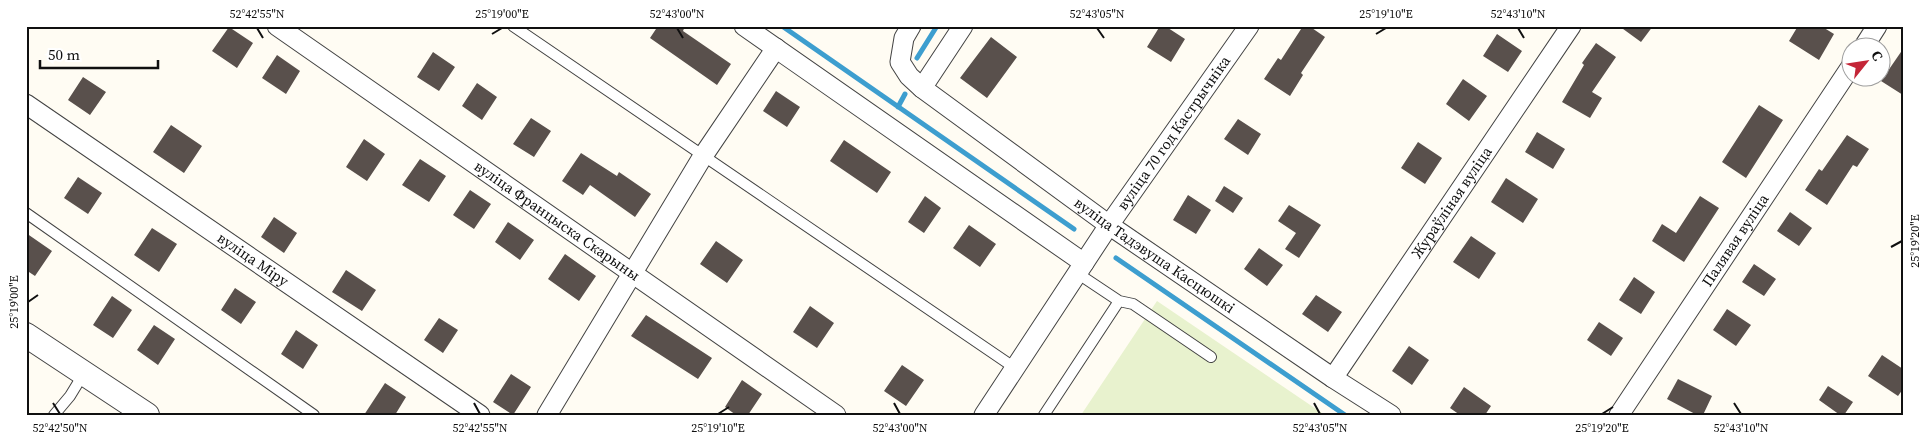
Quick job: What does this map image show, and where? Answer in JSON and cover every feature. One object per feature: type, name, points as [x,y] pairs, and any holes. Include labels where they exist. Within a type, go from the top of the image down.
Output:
[{"type":"street","name":"вуліца Францыска Скарыны","points":[[277,26],[836,415]]},
{"type":"street","points":[[744,26],[1081,268]]},
{"type":"street","name":"вуліца Тадэвуша Касцюшкі","points":[[912,26],[904,38],[900,62],[909,76],[922,88],[1109,226],[1333,378],[1391,415]]},
{"type":"street","points":[[922,88],[963,26]]},
{"type":"street","name":"вуліца 70 год Кастрычніка","points":[[984,415],[1109,226],[1249,26]]},
{"type":"street","name":"Жураўліная вуліца","points":[[1333,378],[1571,26]]},
{"type":"street","points":[[1870,38],[1878,26]]},
{"type":"street","points":[[547,415],[702,156],[776,48]]},
{"type":"street","name":"Палявая вуліца","points":[[1619,415],[1842,80]]},
{"type":"street","name":"вуліца Міру","points":[[26,104],[480,415]]},
{"type":"street","points":[[26,335],[147,415]]},
{"type":"lane","points":[[513,26],[1015,368]]},
{"type":"lane","points":[[26,213],[314,415]]},
{"type":"lane","points":[[1081,268],[1118,301],[1133,304],[1211,357]]},
{"type":"lane","points":[[1044,415],[1118,301]]},
{"type":"lane","points":[[54,415],[70,396],[84,373]]},
{"type":"green space","points":[[1157,301],[1325,415],[1081,415]]},
{"type":"building","points":[[658,26],[685,26],[683,31],[731,64],[717,85],[650,38]]},
{"type":"building","points":[[1160,26],[1165,26],[1185,39],[1171,62],[1147,47]]},
{"type":"building","points":[[1303,26],[1309,26],[1325,37],[1301,73],[1303,75],[1290,96],[1264,79],[1278,58],[1281,60]]},
{"type":"building","points":[[1619,26],[1653,26],[1641,42]]},
{"type":"building","points":[[1798,26],[1821,26],[1834,34],[1819,60],[1789,41]]},
{"type":"building","points":[[229,27],[253,43],[237,68],[212,51]]},
{"type":"building","points":[[1497,34],[1522,51],[1508,72],[1483,56]]},
{"type":"building","points":[[991,37],[1017,57],[987,98],[960,78]]},
{"type":"building","points":[[1596,43],[1616,57],[1592,92],[1602,98],[1590,118],[1562,102],[1584,65],[1582,63]]},
{"type":"building","points":[[1903,49],[1903,95],[1892,88],[1892,65]]},
{"type":"building","points":[[433,52],[455,67],[439,91],[417,77]]},
{"type":"building","points":[[277,55],[300,71],[286,94],[262,78]]},
{"type":"building","points":[[83,77],[106,92],[90,115],[68,100]]},
{"type":"building","points":[[1463,79],[1487,96],[1469,121],[1446,104]]},
{"type":"building","points":[[477,83],[497,97],[482,120],[462,106]]},
{"type":"building","points":[[776,91],[800,107],[787,127],[763,111]]},
{"type":"building","points":[[1759,105],[1783,120],[1746,178],[1722,162]]},
{"type":"building","points":[[531,118],[551,131],[534,157],[513,144]]},
{"type":"building","points":[[1238,119],[1261,134],[1248,155],[1224,139]]},
{"type":"building","points":[[171,125],[202,146],[184,173],[153,152]]},
{"type":"building","points":[[1537,132],[1565,149],[1553,169],[1525,152]]},
{"type":"building","points":[[1847,135],[1869,149],[1857,167],[1853,165],[1827,205],[1805,190],[1819,169],[1822,171]]},
{"type":"building","points":[[364,139],[385,154],[367,181],[346,167]]},
{"type":"building","points":[[844,140],[891,172],[877,193],[830,161]]},
{"type":"building","points":[[1418,142],[1442,158],[1425,184],[1401,168]]},
{"type":"building","points":[[581,153],[617,176],[619,172],[651,194],[635,217],[590,185],[583,195],[562,181]]},
{"type":"building","points":[[420,159],[446,176],[429,202],[402,185]]},
{"type":"building","points":[[78,177],[102,193],[88,214],[64,198]]},
{"type":"building","points":[[1506,178],[1538,199],[1523,223],[1491,202]]},
{"type":"building","points":[[1224,186],[1243,198],[1233,213],[1215,201]]},
{"type":"building","points":[[470,190],[491,204],[474,229],[453,215]]},
{"type":"building","points":[[1188,195],[1211,210],[1196,234],[1173,220]]},
{"type":"building","points":[[925,196],[941,208],[924,233],[908,222]]},
{"type":"building","points":[[1700,196],[1719,208],[1684,262],[1652,241],[1662,224],[1676,233]]},
{"type":"building","points":[[1289,205],[1321,225],[1299,258],[1285,249],[1296,233],[1278,221]]},
{"type":"building","points":[[1790,212],[1812,228],[1799,246],[1777,231]]},
{"type":"building","points":[[274,217],[297,233],[284,253],[261,237]]},
{"type":"building","points":[[508,222],[534,240],[520,260],[495,242]]},
{"type":"building","points":[[969,225],[996,244],[980,267],[953,248]]},
{"type":"building","points":[[152,228],[177,244],[159,272],[134,255]]},
{"type":"building","points":[[26,233],[52,251],[35,276],[26,270]]},
{"type":"building","points":[[1471,236],[1496,253],[1479,279],[1453,262]]},
{"type":"building","points":[[716,241],[743,260],[727,283],[700,264]]},
{"type":"building","points":[[1259,248],[1283,265],[1267,286],[1244,269]]},
{"type":"building","points":[[565,254],[596,276],[579,301],[548,279]]},
{"type":"building","points":[[1754,264],[1776,279],[1764,296],[1742,282]]},
{"type":"building","points":[[346,270],[376,290],[362,311],[332,292]]},
{"type":"building","points":[[1634,277],[1655,292],[1641,314],[1619,300]]},
{"type":"building","points":[[235,288],[256,302],[241,324],[221,310]]},
{"type":"building","points":[[1316,295],[1342,312],[1328,332],[1302,314]]},
{"type":"building","points":[[112,296],[132,310],[113,338],[93,325]]},
{"type":"building","points":[[810,306],[834,323],[817,348],[793,332]]},
{"type":"building","points":[[1727,309],[1751,325],[1736,346],[1713,330]]},
{"type":"building","points":[[646,315],[712,358],[698,379],[631,336]]},
{"type":"building","points":[[439,318],[458,330],[443,353],[424,340]]},
{"type":"building","points":[[1599,322],[1623,338],[1611,356],[1587,340]]},
{"type":"building","points":[[154,325],[175,339],[158,365],[137,350]]},
{"type":"building","points":[[296,330],[318,345],[303,369],[281,354]]},
{"type":"building","points":[[1409,346],[1429,360],[1412,385],[1392,371]]},
{"type":"building","points":[[1882,355],[1903,369],[1903,389],[1898,396],[1868,376]]},
{"type":"building","points":[[902,365],[924,380],[906,406],[884,391]]},
{"type":"building","points":[[511,374],[531,387],[513,415],[493,402]]},
{"type":"building","points":[[1678,379],[1712,396],[1703,415],[1697,415],[1667,399]]},
{"type":"building","points":[[742,380],[762,394],[748,415],[736,415],[725,407]]},
{"type":"building","points":[[385,383],[406,397],[395,415],[364,415]]},
{"type":"building","points":[[1828,386],[1853,402],[1844,415],[1840,415],[1819,400]]},
{"type":"building","points":[[1464,387],[1491,406],[1485,415],[1460,415],[1450,408]]},
{"type":"waterway","points":[[782,26],[1074,229]]},
{"type":"waterway","points":[[917,58],[937,26]]},
{"type":"waterway","points":[[898,107],[905,94]]},
{"type":"waterway","points":[[1116,258],[1345,415]]}]
